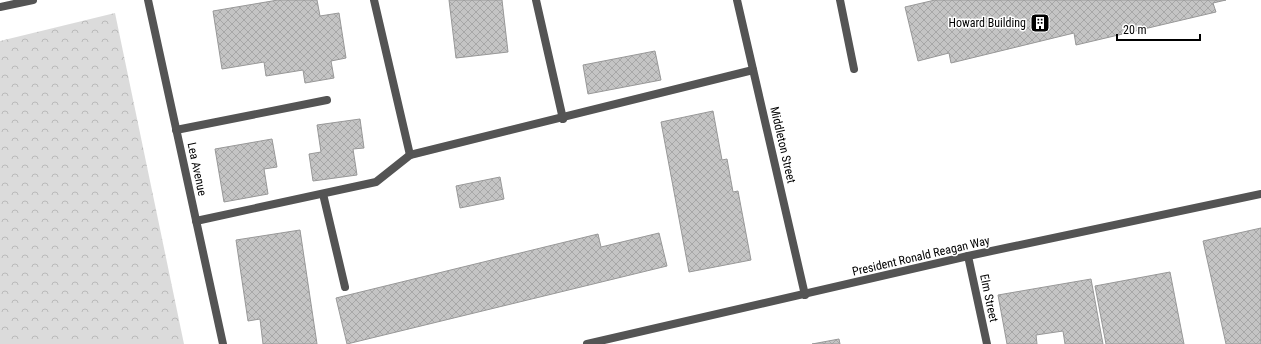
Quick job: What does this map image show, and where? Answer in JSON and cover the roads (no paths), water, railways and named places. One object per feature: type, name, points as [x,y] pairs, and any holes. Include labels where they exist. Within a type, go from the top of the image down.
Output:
[{"type":"street","points":[[0,7],[33,0]]},
{"type":"street","name":"Lea Avenue","points":[[148,0],[223,344]]},
{"type":"street","points":[[374,0],[410,155]]},
{"type":"street","points":[[536,0],[563,118]]},
{"type":"street","name":"Middleton Street","points":[[737,0],[805,296]]},
{"type":"street","points":[[840,0],[854,69]]},
{"type":"street","points":[[196,221],[376,182],[410,155],[753,70]]},
{"type":"street","points":[[176,130],[327,100]]},
{"type":"street","points":[[323,194],[345,287]]},
{"type":"street","name":"President Ronald Reagan Way","points":[[587,344],[609,342],[968,256],[1261,194]]},
{"type":"street","name":"Elm Street","points":[[968,256],[987,344]]},
{"type":"place","name":"Howard Building","points":[[1040,23]]}]
